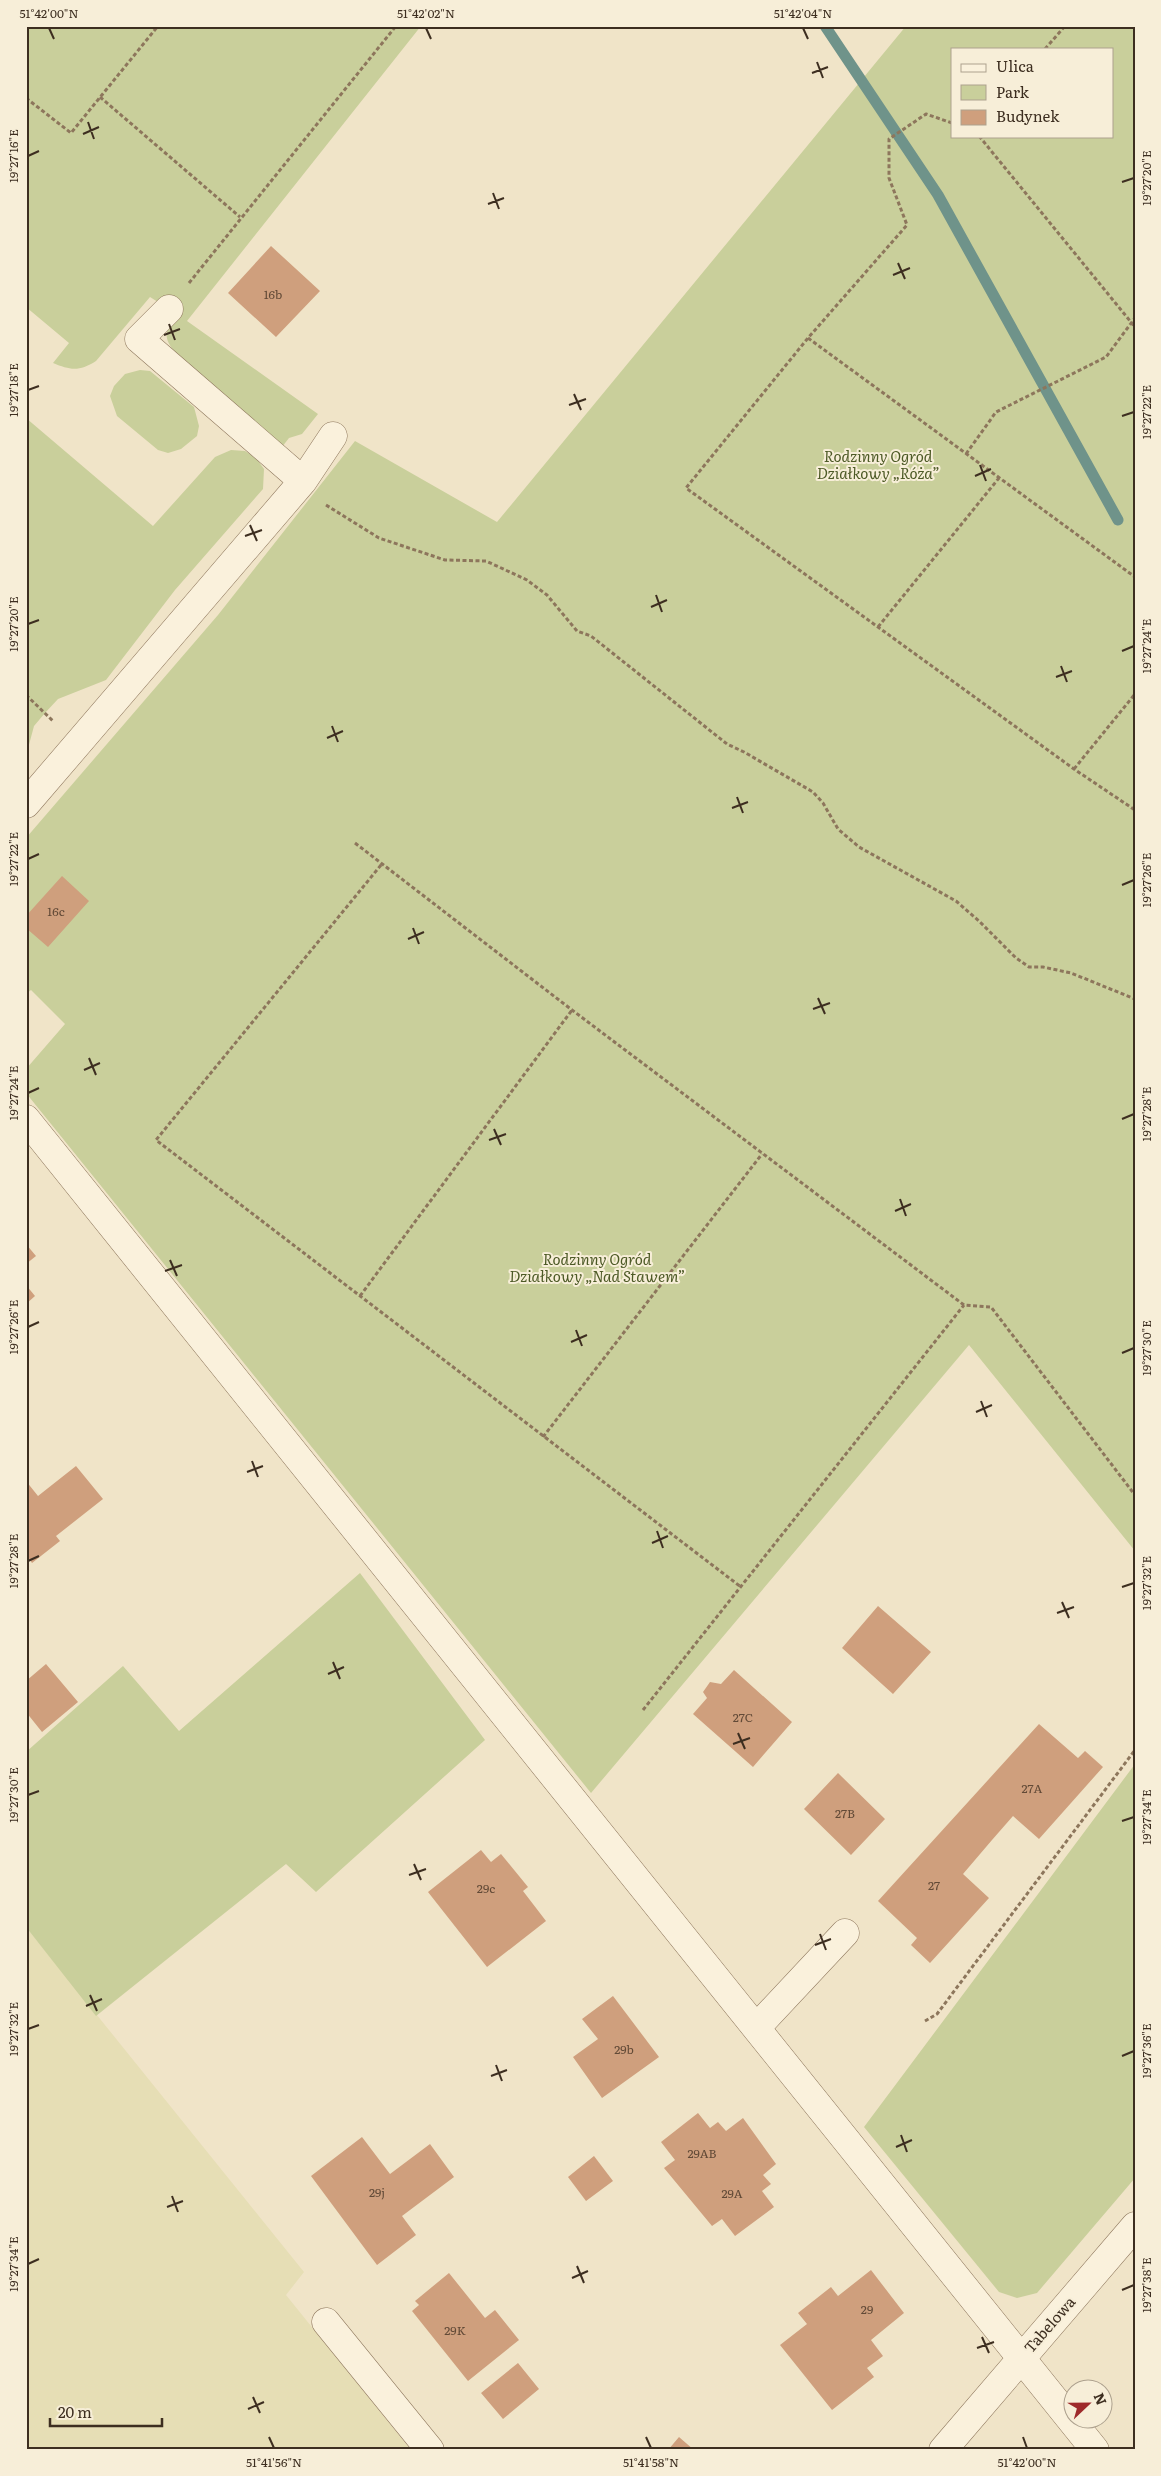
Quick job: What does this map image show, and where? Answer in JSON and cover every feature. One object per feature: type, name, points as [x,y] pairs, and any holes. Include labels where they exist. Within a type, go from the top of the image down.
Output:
[{"type":"street","points":[[169,309],[139,339],[301,484]]},
{"type":"street","points":[[26,804],[301,484],[332,436]]},
{"type":"street","points":[[26,1120],[1022,2358],[943,2450]]},
{"type":"street","points":[[757,2027],[845,1934]]},
{"type":"street","name":"Tabelowa","points":[[1095,2450],[1022,2358],[1135,2226]]},
{"type":"street","points":[[326,2322],[430,2450]]},
{"type":"path","points":[[26,98],[71,133],[158,26]]},
{"type":"path","points":[[169,309],[240,217],[394,28],[388,26]]},
{"type":"path","points":[[1046,48],[1064,26]]},
{"type":"path","points":[[100,97],[240,217]]},
{"type":"path","points":[[951,123],[926,114],[889,139],[889,178],[906,225],[808,338],[686,488],[1074,770],[1135,810]]},
{"type":"path","points":[[981,138],[1135,327]]},
{"type":"path","points":[[966,454],[996,412],[1106,357],[1135,318]]},
{"type":"path","points":[[808,338],[1135,577]]},
{"type":"path","points":[[878,627],[999,478]]},
{"type":"path","points":[[301,484],[379,538],[445,560],[486,561],[528,580],[547,595],[577,631],[591,636],[727,744],[792,778],[813,792],[823,803],[838,829],[858,847],[956,901],[1028,967],[1043,967],[1071,974],[1135,999]]},
{"type":"path","points":[[1074,770],[1135,694]]},
{"type":"path","points":[[355,843],[381,865],[572,1010],[964,1305],[991,1307],[1135,1494]]},
{"type":"path","points":[[381,865],[156,1140],[741,1586]]},
{"type":"path","points":[[360,1296],[572,1010]]},
{"type":"path","points":[[544,1437],[762,1154]]},
{"type":"path","points":[[644,1710],[964,1305]]},
{"type":"path","points":[[925,2021],[937,2014],[1135,1750]]},
{"type":"shaded area","points":[[26,1927],[304,2272],[286,2295],[411,2450],[26,2450]]},
{"type":"green space","points":[[26,26],[421,26],[187,321],[318,414],[302,434],[289,438],[282,447],[176,354],[169,343],[167,334],[177,314],[150,297],[96,361],[84,367],[74,369],[53,363],[69,343],[26,307]]},
{"type":"green space","points":[[906,26],[1135,26],[1135,1551],[969,1345],[591,1793],[26,1093],[26,1069],[65,1024],[31,990],[26,994],[26,838],[218,615],[355,441],[497,522]]},
{"type":"green space","points":[[140,370],[150,371],[194,407],[199,426],[197,436],[181,449],[168,453],[158,450],[117,416],[110,396],[114,386],[125,374]]},
{"type":"green space","points":[[26,418],[153,526],[215,457],[231,450],[245,451],[256,458],[264,469],[263,489],[175,590],[106,680],[58,699],[34,726],[26,756]]},
{"type":"green space","points":[[360,1573],[485,1740],[316,1892],[286,1864],[96,2016],[26,1927],[26,1752],[123,1666],[179,1731]]},
{"type":"green space","points":[[1135,1764],[1135,2178],[1037,2293],[1017,2298],[999,2292],[864,2127]]},
{"type":"building","points":[[271,246],[320,291],[276,337],[228,293]]},
{"type":"building","points":[[62,876],[89,901],[48,947],[26,928],[26,916]]},
{"type":"building","points":[[26,1244],[36,1256],[26,1264]]},
{"type":"building","points":[[26,1285],[35,1296],[26,1304]]},
{"type":"building","points":[[76,1466],[103,1499],[56,1536],[60,1541],[32,1563],[28,1557],[26,1559],[26,1481],[38,1496]]},
{"type":"building","points":[[878,1606],[931,1652],[893,1694],[842,1648]]},
{"type":"building","points":[[46,1664],[78,1702],[42,1732],[26,1712],[26,1681]]},
{"type":"building","points":[[734,1670],[792,1722],[753,1767],[693,1714],[707,1698],[703,1692],[710,1682],[721,1684]]},
{"type":"building","points":[[1039,1724],[1078,1758],[1085,1751],[1103,1767],[1039,1839],[1013,1816],[963,1874],[989,1898],[930,1963],[911,1945],[917,1938],[878,1901]]},
{"type":"building","points":[[838,1773],[885,1819],[851,1855],[804,1809]]},
{"type":"building","points":[[481,1850],[491,1862],[501,1854],[528,1887],[523,1891],[546,1921],[487,1967],[428,1892]]},
{"type":"building","points":[[613,1996],[659,2057],[602,2098],[573,2057],[598,2039],[582,2019]]},
{"type":"building","points":[[698,2113],[710,2128],[718,2122],[726,2131],[743,2118],[776,2164],[763,2175],[771,2184],[762,2191],[774,2207],[735,2236],[722,2219],[712,2226],[664,2168],[675,2160],[661,2142]]},
{"type":"building","points":[[362,2137],[390,2174],[430,2144],[454,2177],[402,2216],[416,2235],[377,2265],[311,2176]]},
{"type":"building","points":[[594,2156],[613,2181],[586,2201],[568,2177]]},
{"type":"building","points":[[871,2270],[904,2313],[871,2340],[883,2356],[867,2368],[874,2377],[832,2410],[780,2345],[807,2324],[798,2313],[831,2287],[838,2296]]},
{"type":"building","points":[[449,2273],[485,2318],[495,2310],[519,2340],[468,2381],[412,2311],[419,2305],[415,2301]]},
{"type":"building","points":[[518,2363],[539,2389],[503,2419],[481,2393]]},
{"type":"building","points":[[679,2437],[694,2450],[668,2450]]},
{"type":"waterway","points":[[825,26],[938,195],[1118,520]]},
{"type":"park label","name":"Rodzinny Ogród Działkowy „Róża”","points":[[878,466]]},
{"type":"park label","name":"Rodzinny Ogród Działkowy „Nad Stawem”","points":[[597,1268]]}]
